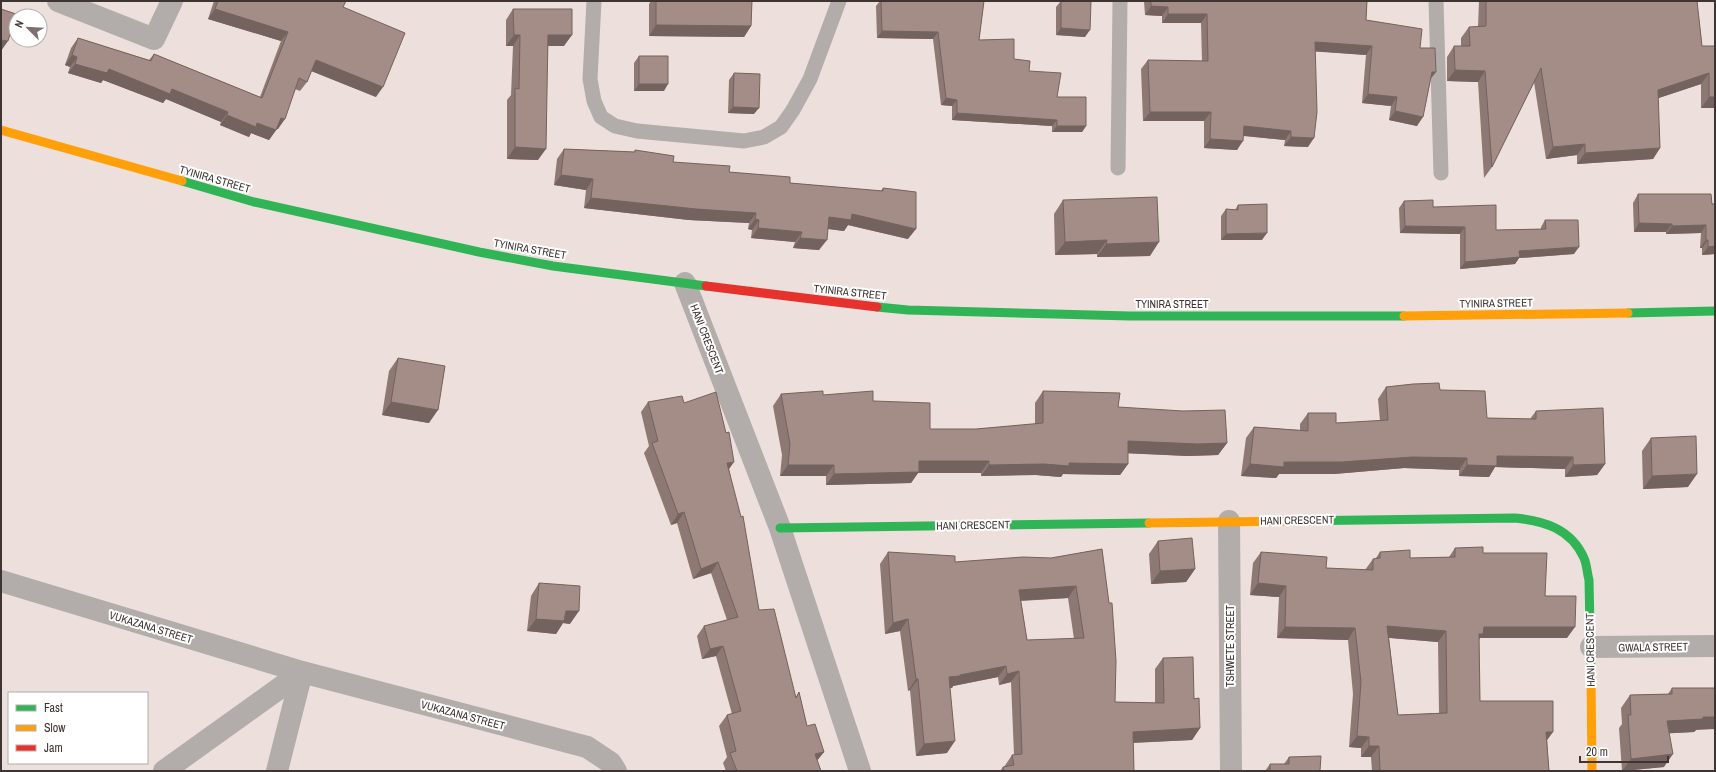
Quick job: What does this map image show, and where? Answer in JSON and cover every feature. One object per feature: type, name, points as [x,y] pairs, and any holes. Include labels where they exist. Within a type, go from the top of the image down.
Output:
[{"type":"street","points":[[58,1],[154,39],[172,1]]},
{"type":"street","name":"TYINIRA STREET","points":[[1,130],[254,202],[479,252],[553,266],[848,305],[908,310],[1130,316],[1447,316],[1715,311]]},
{"type":"street","name":"HANI CRESCENT","points":[[685,283],[780,528],[860,771]]},
{"type":"street","name":"HANI CRESCENT","points":[[780,528],[1518,518],[1543,521],[1562,529],[1576,543],[1585,559],[1589,580],[1592,771]]},
{"type":"street","name":"TSHWETE STREET","points":[[1229,521],[1231,771]]},
{"type":"street","name":"VUKAZANA STREET","points":[[1,581],[302,672],[587,747],[611,763],[616,771]]},
{"type":"street","name":"GWALA STREET","points":[[1590,647],[1715,646]]},
{"type":"street","points":[[164,771],[302,672]]},
{"type":"street","points":[[277,771],[302,672]]},
{"type":"lane","points":[[594,1],[590,79],[594,101],[601,116],[615,126],[637,131],[744,141],[764,137],[781,127],[793,110],[810,80],[839,1]]},
{"type":"lane","points":[[1118,168],[1120,1]]},
{"type":"lane","points":[[1436,1],[1441,173]]},
{"type":"building","points":[[218,1],[346,1],[343,7],[405,33],[383,87],[316,60],[307,82],[299,78],[285,119],[281,118],[276,130],[257,123],[256,127],[227,115],[228,112],[172,89],[170,94],[109,69],[107,73],[75,64],[77,57],[72,55],[78,38],[151,61],[154,54],[262,98],[288,32],[215,9]]},
{"type":"building","points":[[656,1],[752,1],[751,26],[656,25]]},
{"type":"building","points":[[881,1],[984,1],[979,40],[1014,39],[1014,59],[1030,61],[1029,71],[1061,73],[1057,97],[1086,97],[1086,126],[1057,126],[1057,120],[957,113],[957,100],[946,98],[938,32],[882,31]]},
{"type":"building","points":[[1061,1],[1091,1],[1090,30],[1061,28]]},
{"type":"building","points":[[1151,1],[1367,1],[1366,20],[1422,29],[1420,48],[1435,48],[1436,72],[1432,72],[1423,117],[1395,111],[1397,97],[1368,94],[1372,46],[1315,42],[1317,112],[1314,138],[1291,137],[1291,131],[1244,126],[1243,141],[1210,139],[1211,112],[1150,112],[1148,60],[1208,61],[1207,14],[1168,14],[1168,7],[1151,6]]},
{"type":"building","points":[[1486,1],[1697,1],[1702,46],[1715,46],[1715,97],[1709,97],[1709,73],[1658,90],[1660,148],[1585,153],[1585,144],[1553,147],[1541,68],[1492,167],[1485,71],[1455,70],[1454,46],[1470,46],[1469,27],[1486,26]]},
{"type":"building","points":[[1,9],[8,11],[8,41],[1,40]]},
{"type":"building","points":[[513,9],[572,9],[572,35],[548,35],[546,149],[515,147],[515,88],[519,89],[520,35],[514,35]]},
{"type":"building","points":[[639,56],[668,56],[668,84],[639,84]]},
{"type":"building","points":[[734,73],[760,74],[759,108],[733,107]]},
{"type":"building","points":[[564,149],[635,152],[635,150],[674,156],[673,162],[730,166],[729,172],[790,177],[790,183],[883,191],[883,188],[916,192],[916,229],[852,214],[851,220],[829,217],[827,240],[800,238],[802,232],[758,228],[759,220],[755,219],[756,213],[696,209],[591,198],[593,179],[561,175]]},
{"type":"building","points":[[1638,194],[1711,194],[1712,204],[1715,204],[1715,246],[1708,247],[1708,240],[1706,240],[1706,225],[1672,226],[1672,224],[1639,223]]},
{"type":"building","points":[[1157,197],[1159,242],[1106,244],[1107,240],[1065,242],[1063,200]]},
{"type":"building","points":[[1433,200],[1433,207],[1496,205],[1496,230],[1546,229],[1545,220],[1578,220],[1579,247],[1519,251],[1520,257],[1465,262],[1465,227],[1405,226],[1404,201]]},
{"type":"building","points":[[1267,204],[1267,233],[1226,234],[1226,209],[1238,210],[1238,205]]},
{"type":"building","points":[[398,358],[445,366],[438,410],[391,402]]},
{"type":"building","points":[[1439,383],[1440,390],[1485,391],[1487,418],[1536,419],[1536,411],[1603,408],[1605,464],[1573,465],[1573,457],[1497,456],[1497,466],[1467,465],[1467,458],[1412,457],[1342,462],[1284,462],[1284,467],[1250,464],[1254,427],[1308,431],[1308,413],[1336,413],[1336,423],[1388,420],[1386,387]]},
{"type":"building","points":[[823,391],[823,395],[873,391],[873,401],[930,403],[930,429],[976,429],[1043,423],[1043,391],[1120,393],[1118,407],[1183,411],[1225,410],[1227,443],[1197,444],[1128,441],[1128,464],[1069,463],[1069,466],[1044,464],[989,465],[989,461],[919,461],[919,472],[834,474],[834,465],[788,465],[790,444],[781,394]]},
{"type":"building","points":[[716,392],[726,433],[729,432],[734,462],[727,463],[741,517],[743,516],[759,610],[774,609],[796,698],[799,692],[807,726],[815,724],[824,752],[815,754],[821,771],[737,771],[730,753],[736,751],[727,715],[741,711],[723,646],[710,649],[704,626],[738,617],[718,562],[701,569],[684,512],[678,514],[652,443],[658,441],[648,402],[682,396],[684,403]]},
{"type":"building","points":[[1696,436],[1697,474],[1652,476],[1651,438]]},
{"type":"building","points":[[1192,538],[1195,569],[1160,571],[1158,541]]},
{"type":"building","points":[[1483,547],[1483,553],[1547,553],[1545,596],[1576,596],[1575,627],[1484,627],[1483,634],[1479,634],[1480,701],[1553,701],[1553,732],[1546,732],[1549,771],[1380,771],[1379,746],[1369,746],[1369,737],[1357,736],[1361,682],[1355,628],[1285,627],[1286,586],[1258,583],[1261,552],[1327,557],[1326,568],[1373,570],[1373,559],[1380,558],[1380,552],[1410,550],[1410,558],[1455,557],[1455,548]],"holes":[[[1387,626],[1446,631],[1447,713],[1398,715]]]},
{"type":"building","points":[[1102,549],[1109,603],[1112,603],[1116,661],[1115,702],[1164,703],[1163,658],[1193,657],[1194,699],[1199,698],[1200,728],[1133,732],[1134,771],[1004,771],[1003,767],[1014,765],[1012,755],[1022,754],[1019,671],[1007,674],[1006,666],[949,677],[955,741],[924,744],[918,679],[916,679],[908,619],[893,623],[888,552],[955,556],[955,562],[1023,557],[1051,558]],"holes":[[[1076,586],[1084,638],[1027,640],[1019,590]]]},
{"type":"building","points":[[539,583],[580,586],[579,611],[566,611],[564,621],[536,619]]},
{"type":"building","points":[[1672,688],[1715,688],[1715,717],[1667,721],[1673,754],[1631,759],[1628,715],[1631,715],[1630,695],[1672,694]]},
{"type":"building","points":[[1321,756],[1320,771],[1270,771],[1270,764],[1289,764],[1289,757]]},
{"type":"traffic: fast","points":[[182,181],[254,202],[479,252],[553,266],[706,286]]},
{"type":"traffic: fast","points":[[877,307],[908,310],[1130,316],[1404,316]]},
{"type":"traffic: fast","points":[[1628,313],[1715,311]]},
{"type":"traffic: fast","points":[[1288,521],[1515,518],[1537,521],[1556,528],[1564,533],[1579,548],[1586,563],[1589,580],[1591,676]]},
{"type":"traffic: fast","points":[[780,528],[1149,523]]},
{"type":"traffic: slow","points":[[1,130],[182,181]]},
{"type":"traffic: slow","points":[[1404,316],[1628,313]]},
{"type":"traffic: slow","points":[[1149,523],[1288,521]]},
{"type":"traffic: slow","points":[[1591,676],[1592,771]]},
{"type":"traffic: jam","points":[[706,286],[877,307]]}]
